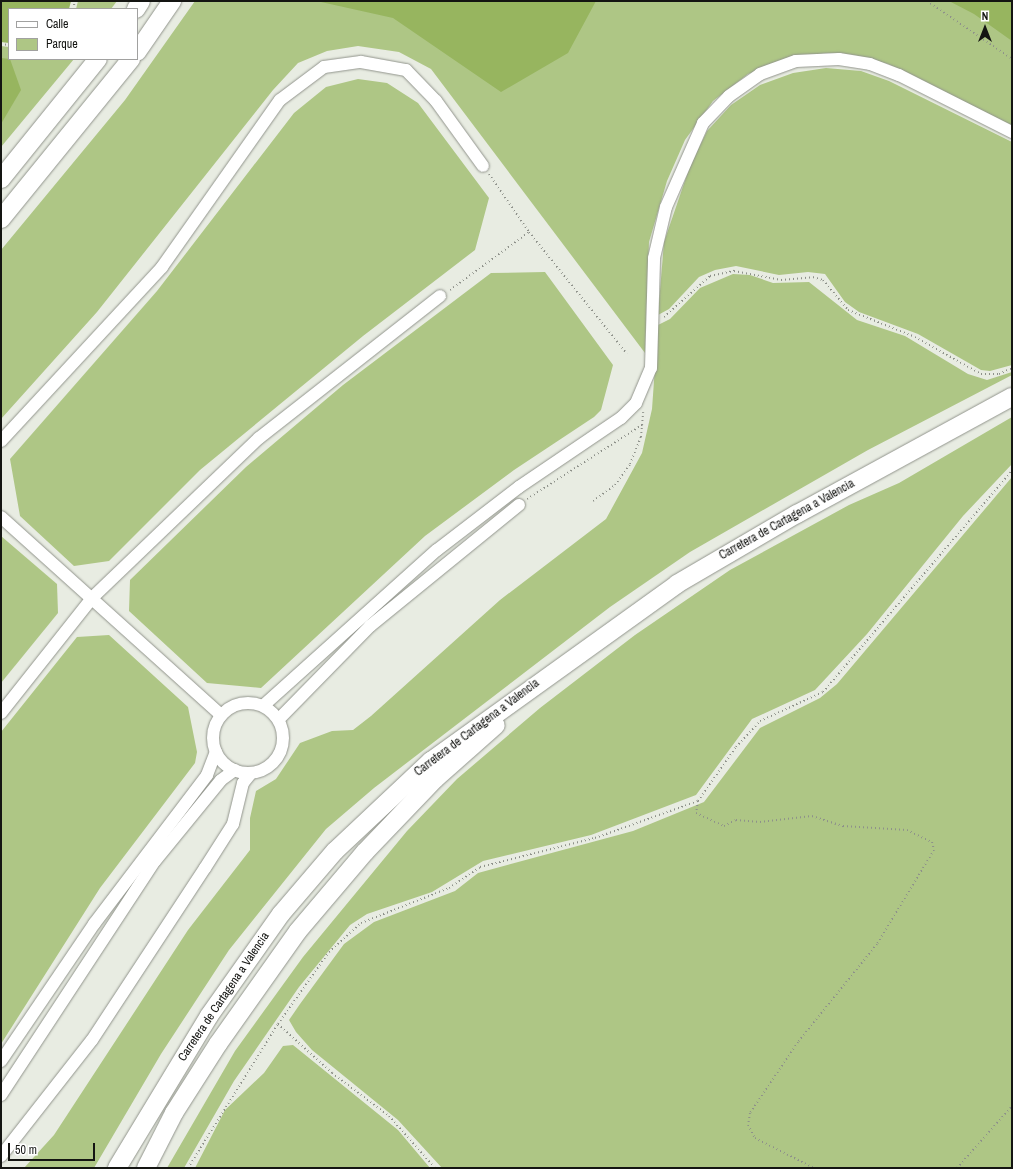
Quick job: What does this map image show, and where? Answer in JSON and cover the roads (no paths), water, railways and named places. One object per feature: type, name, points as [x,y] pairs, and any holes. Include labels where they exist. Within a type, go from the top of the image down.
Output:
[{"type":"highway","points":[[138,51],[172,1]]},
{"type":"highway","points":[[1,179],[97,60]]},
{"type":"highway","points":[[1,219],[130,60]]},
{"type":"highway","name":"Carretera de Cartagena a Valencia","points":[[117,1168],[242,966],[335,851],[430,760],[571,658],[712,563],[1012,397]]},
{"type":"highway","name":"Carretera de Cartagena a Valencia","points":[[146,1168],[174,1114],[298,931],[365,852],[435,779],[571,658]]},
{"type":"highway","points":[[158,1168],[237,1019]]},
{"type":"lane","points":[[264,706],[437,550],[631,408],[646,387],[651,368],[654,258],[666,207],[684,161],[702,123],[729,96],[760,74],[796,62],[839,59],[870,64],[1012,132]]},
{"type":"lane","points":[[1,441],[162,267],[280,100],[324,67],[361,62],[406,70],[436,101],[483,166]]},
{"type":"lane","points":[[1,713],[92,598],[259,438],[440,296]]},
{"type":"lane","points":[[279,719],[370,626],[519,504]]},
{"type":"lane","points":[[1,517],[221,715]]},
{"type":"lane","points":[[1,1061],[94,924],[207,775],[216,752],[213,733],[221,715],[241,703],[264,706],[279,719],[284,735],[278,756],[271,765],[250,773],[234,770],[216,752]]},
{"type":"lane","points":[[1,1095],[155,861],[221,780],[234,770]]},
{"type":"lane","points":[[1,1156],[92,1040],[205,868],[233,824],[243,783],[250,773]]}]
